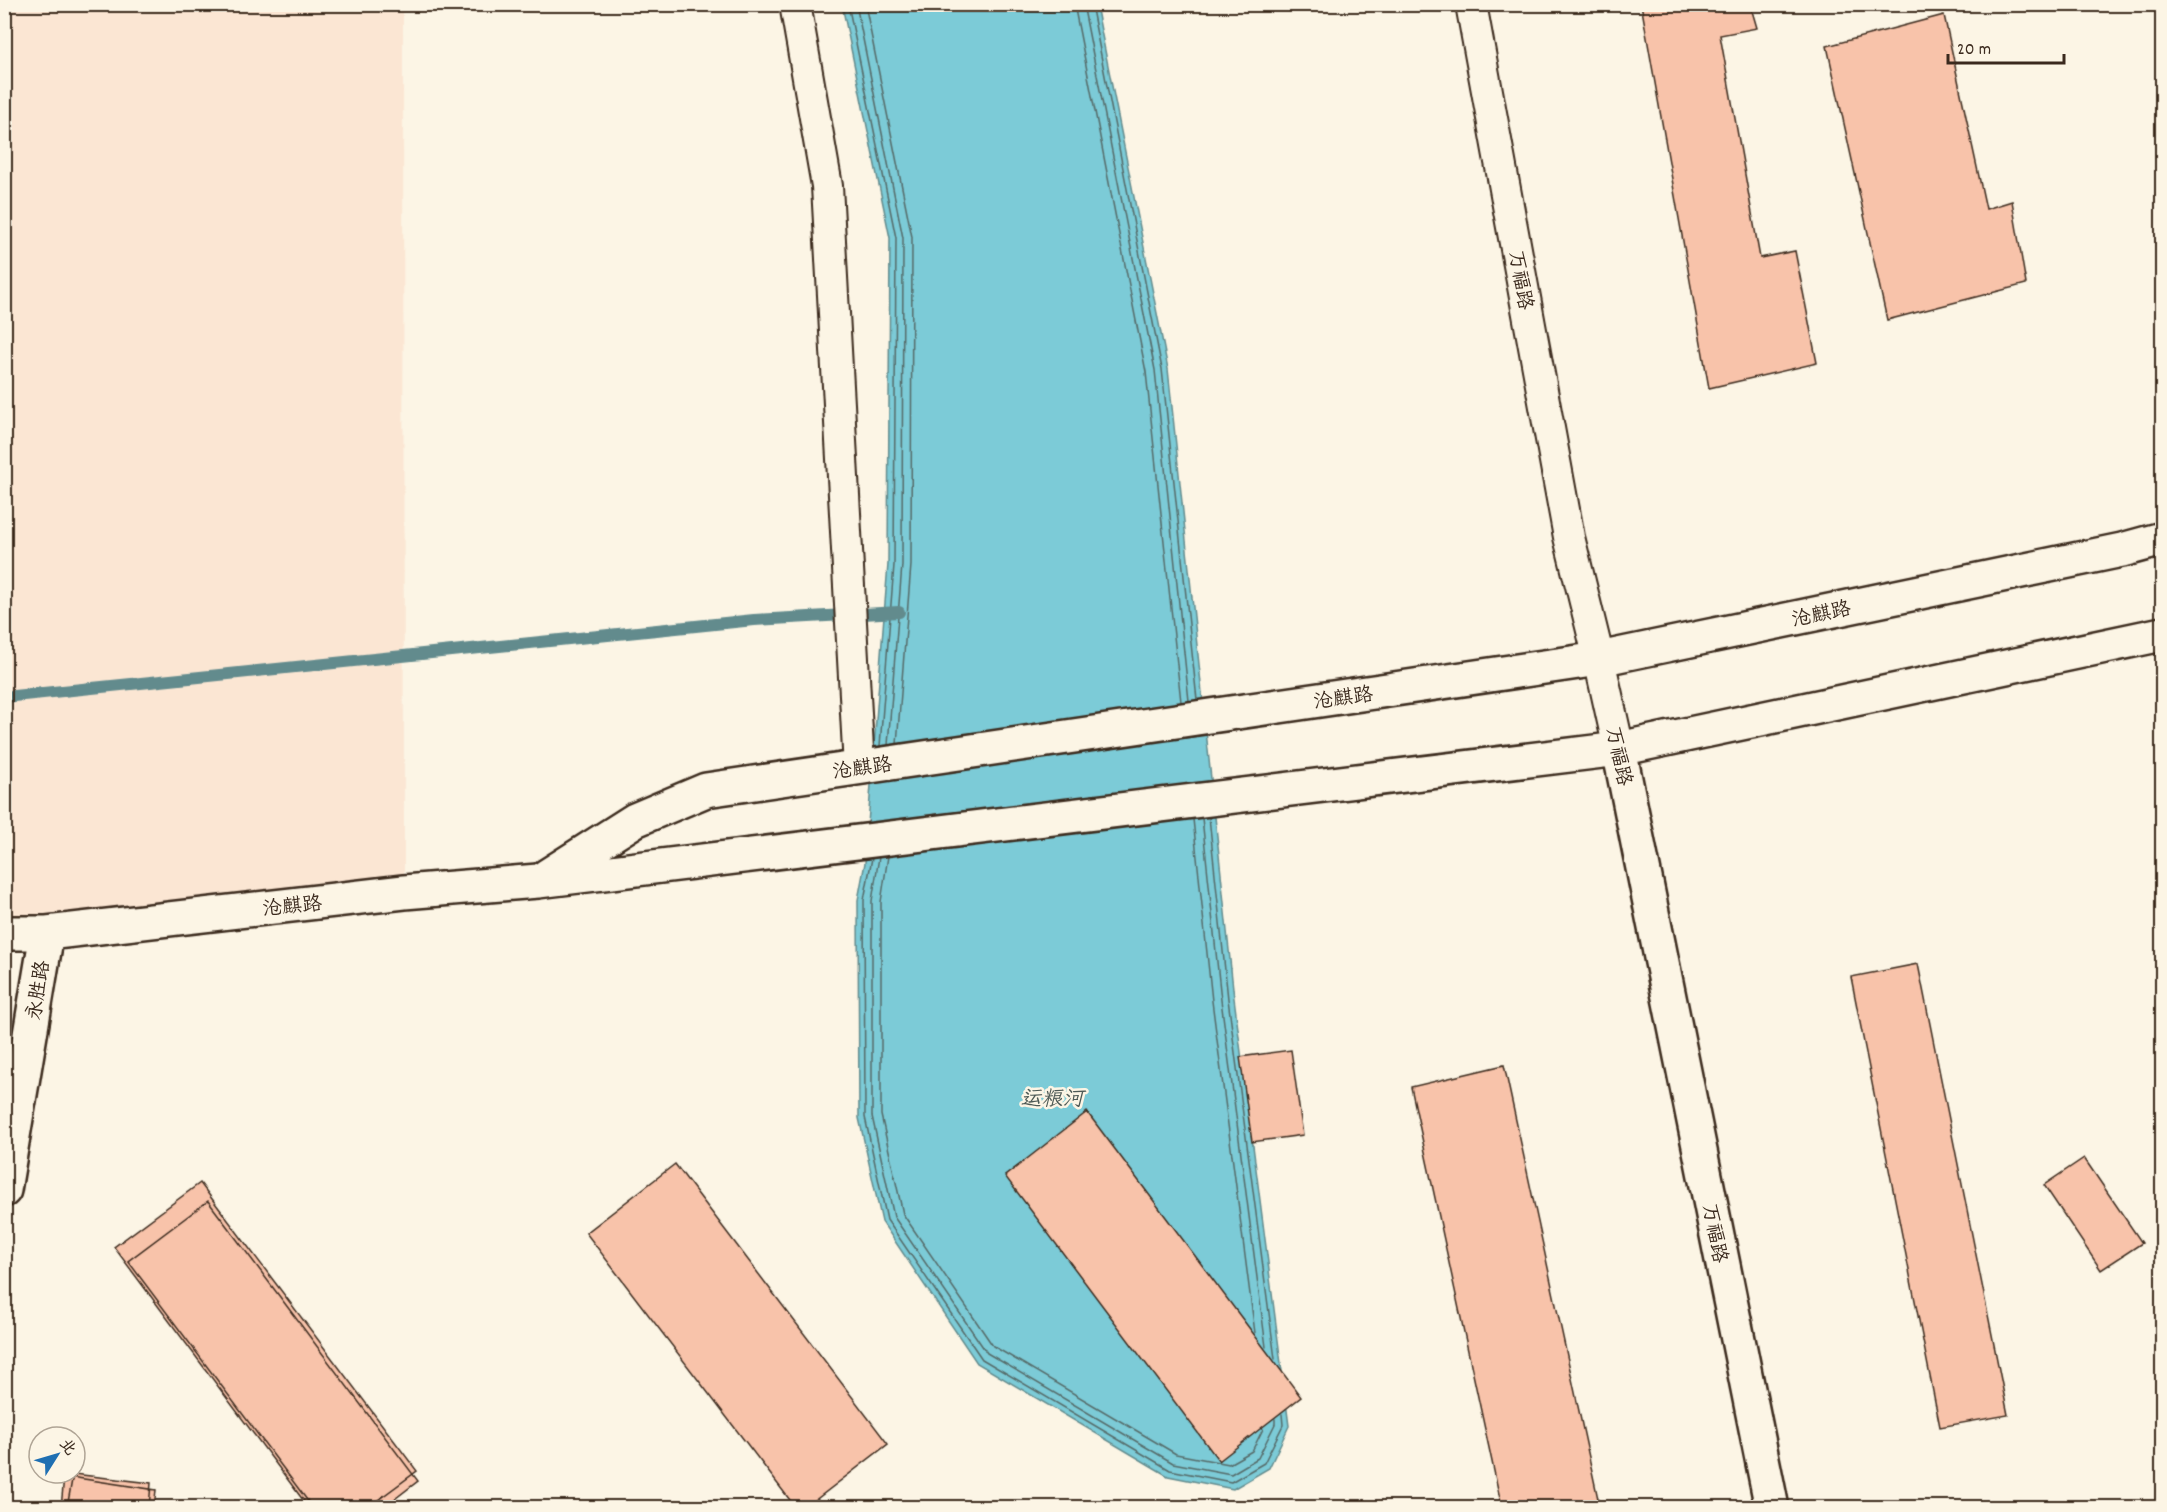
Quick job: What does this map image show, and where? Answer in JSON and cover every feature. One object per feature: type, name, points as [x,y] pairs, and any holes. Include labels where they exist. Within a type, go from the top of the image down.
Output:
[{"type":"main road","name":"沧麒路","points":[[538,882],[635,820],[706,790],[1599,659],[2122,550],[2163,539]]},
{"type":"main road","name":"沧麒路","points":[[4,933],[47,933],[404,892],[538,882],[1619,749],[2163,633]]},
{"type":"main road","name":"万福路","points":[[1619,749],[1772,1508]]},
{"type":"main road","name":"永胜路","points":[[4,1190],[47,933]]},
{"type":"street","points":[[795,4],[826,186],[859,768]]},
{"type":"street","name":"万福路","points":[[1472,4],[1569,537],[1619,749]]},
{"type":"shaded area","points":[[4,5],[403,5],[404,892],[5,933]]},
{"type":"water","name":"运粮河","points":[[842,5],[1096,5],[1168,369],[1234,998],[1289,1426],[1269,1468],[1233,1489],[1168,1476],[977,1363],[882,1222],[859,1118],[858,900],[865,863],[888,564],[890,238]]},
{"type":"building","points":[[1641,4],[1750,4],[1757,28],[1720,35],[1760,258],[1795,251],[1817,363],[1709,388]]},
{"type":"building","points":[[1944,15],[1986,209],[2012,201],[2026,284],[1887,320],[1827,46]]},
{"type":"building","points":[[1918,964],[2008,1415],[1940,1427],[1851,977]]},
{"type":"building","points":[[1291,1050],[1303,1135],[1252,1142],[1240,1057]]},
{"type":"building","points":[[1504,1065],[1600,1508],[1502,1508],[1411,1087]]},
{"type":"building","points":[[1087,1112],[1301,1397],[1219,1461],[1005,1176]]},
{"type":"building","points":[[2084,1158],[2142,1243],[2101,1270],[2044,1185]]},
{"type":"building","points":[[675,1164],[888,1444],[805,1508],[796,1508],[586,1233]]},
{"type":"building","points":[[200,1183],[417,1471],[367,1508],[309,1508],[114,1247]]},
{"type":"building","points":[[208,1201],[418,1481],[383,1508],[313,1508],[128,1261]]},
{"type":"building","points":[[87,1476],[151,1483],[149,1508],[67,1508],[71,1485],[87,1485]]},
{"type":"building","points":[[87,1480],[156,1490],[154,1508],[61,1508],[63,1485],[87,1485]]},
{"type":"waterway","points":[[4,697],[754,620],[899,612]]}]
